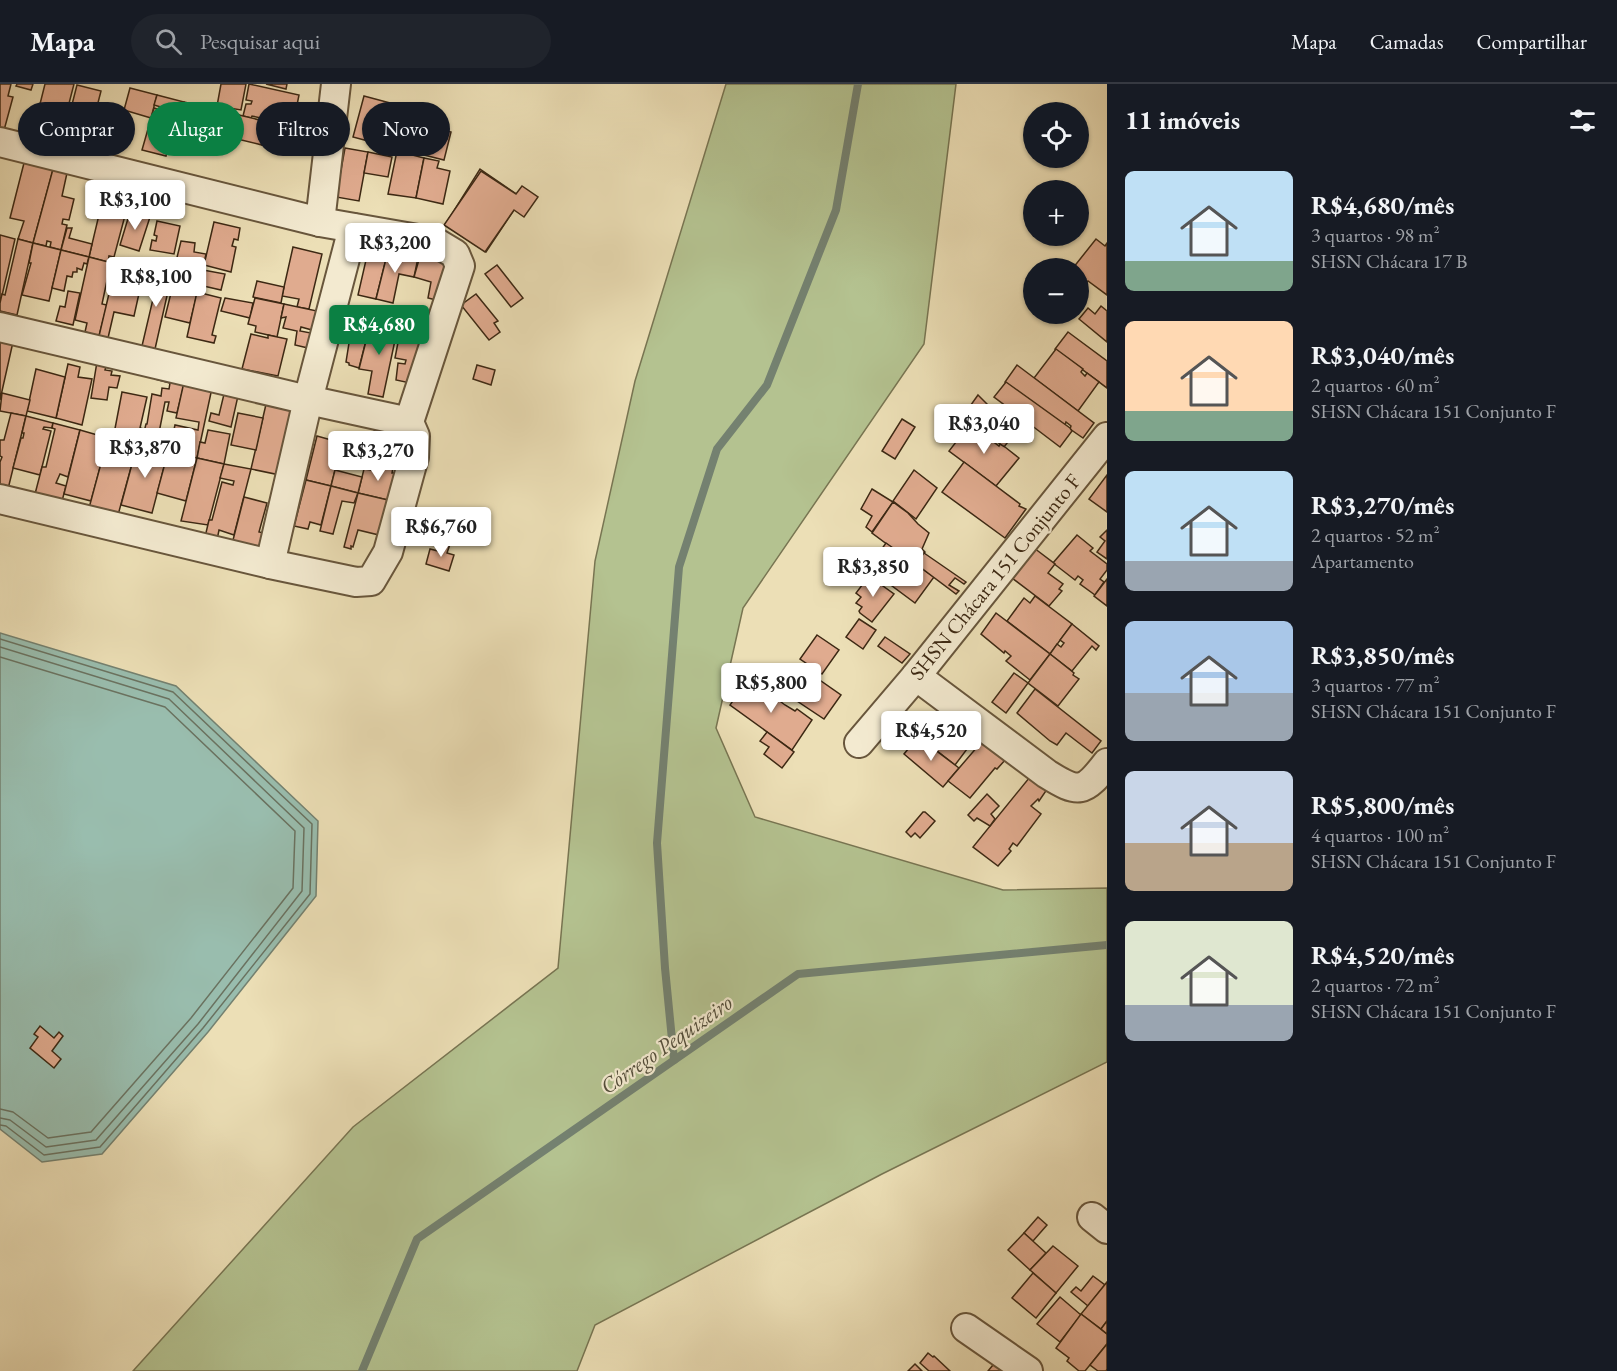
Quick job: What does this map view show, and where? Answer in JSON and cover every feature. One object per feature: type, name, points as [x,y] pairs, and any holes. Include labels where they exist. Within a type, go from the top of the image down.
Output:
[{"type":"street","points":[[320,222],[336,84]]},
{"type":"street","points":[[0,142],[320,222],[435,242],[455,254],[460,266],[409,422],[415,436],[414,457],[388,552],[371,581],[356,582],[270,564],[0,499]]},
{"type":"street","points":[[270,564],[308,400],[352,228]]},
{"type":"street","points":[[0,327],[409,422]]},
{"type":"street","name":"SHSN Chácara 151 Conjunto F","points":[[859,743],[916,676],[1107,437]]},
{"type":"street","points":[[916,676],[1047,774],[1070,788],[1077,789],[1096,778],[1107,763]]},
{"type":"street","points":[[966,1328],[1028,1371]]},
{"type":"green space","points":[[726,84],[956,84],[924,344],[743,608],[716,728],[755,817],[1003,890],[1107,888],[1107,1062],[882,1174],[595,1325],[577,1371],[133,1371],[353,1127],[558,968],[595,561],[635,381]]},
{"type":"water","points":[[0,633],[176,686],[318,821],[316,896],[208,1032],[102,1154],[42,1162],[0,1129]]},
{"type":"building","points":[[0,84],[11,84],[8,96],[13,97],[3,134],[0,133]]},
{"type":"building","points":[[17,84],[33,84],[31,90],[16,86]]},
{"type":"building","points":[[45,84],[74,84],[69,102],[40,102]]},
{"type":"building","points":[[221,84],[246,84],[243,102],[218,102]]},
{"type":"building","points":[[249,84],[299,95],[298,102],[256,102],[256,117],[251,118],[244,116],[246,104],[251,104],[252,101],[246,100]]},
{"type":"building","points":[[266,84],[287,84],[286,89]]},
{"type":"building","points":[[77,85],[101,91],[98,102],[73,102]]},
{"type":"building","points":[[130,88],[157,95],[155,102],[147,102],[147,117],[135,113],[135,102],[126,102]]},
{"type":"building","points":[[157,95],[184,102],[155,102]]},
{"type":"building","points":[[364,96],[386,102],[362,102]]},
{"type":"building","points":[[362,103],[362,139],[353,137]]},
{"type":"building","points":[[244,116],[256,119],[256,144],[244,141]]},
{"type":"building","points":[[147,132],[147,151],[142,150]]},
{"type":"building","points":[[350,149],[362,151],[362,156],[367,156],[359,201],[336,197],[344,156],[350,156]]},
{"type":"building","points":[[367,156],[392,157],[388,177],[364,173]]},
{"type":"building","points":[[396,156],[424,158],[416,198],[388,194]]},
{"type":"building","points":[[428,156],[445,156],[444,160]]},
{"type":"building","points":[[424,158],[439,161],[437,168],[450,171],[443,204],[416,198]]},
{"type":"building","points":[[24,163],[53,170],[33,243],[18,239],[24,221],[10,218]]},
{"type":"building","points":[[53,169],[67,173],[62,196],[74,199],[69,220],[63,219],[62,224],[67,225],[61,250],[50,247],[51,242],[47,241],[46,246],[33,243]]},
{"type":"building","points":[[480,169],[522,198],[486,252],[445,225]]},
{"type":"building","points":[[481,171],[516,194],[522,186],[538,197],[524,217],[514,210],[485,252],[444,225]]},
{"type":"building","points":[[102,202],[127,208],[114,257],[109,256],[108,262],[89,257]]},
{"type":"building","points":[[130,212],[150,217],[139,251],[120,245]]},
{"type":"building","points":[[157,221],[180,226],[174,254],[150,250],[152,240],[156,241],[157,236],[154,235]]},
{"type":"building","points":[[214,222],[240,228],[238,240],[234,239],[232,246],[236,247],[231,272],[204,265]]},
{"type":"building","points":[[67,228],[72,228],[69,238],[92,244],[89,257],[61,250]]},
{"type":"building","points":[[0,235],[15,239],[1,300],[0,300]]},
{"type":"building","points":[[18,239],[33,243],[17,315],[0,311],[0,303],[2,294],[5,295]]},
{"type":"building","points":[[1096,239],[1105,246],[1107,243],[1107,295],[1089,282],[1089,258],[1081,258]]},
{"type":"building","points":[[181,241],[195,243],[194,252],[206,254],[199,285],[172,278]]},
{"type":"building","points":[[33,243],[61,250],[49,301],[22,295],[31,263],[29,263]]},
{"type":"building","points":[[293,247],[322,254],[309,309],[297,307],[299,299],[282,296]]},
{"type":"building","points":[[369,247],[388,251],[376,299],[358,295]]},
{"type":"building","points":[[61,250],[89,257],[82,270],[77,268],[77,272],[73,272],[72,277],[67,276],[64,291],[52,288]]},
{"type":"building","points":[[388,251],[418,258],[414,277],[399,274],[393,303],[376,299]]},
{"type":"building","points":[[420,256],[451,264],[440,301],[428,298],[431,282],[414,277]]},
{"type":"building","points":[[89,257],[116,264],[113,277],[108,276],[102,304],[107,305],[99,336],[85,332],[87,323],[75,320]]},
{"type":"building","points":[[116,264],[144,271],[134,316],[114,312],[108,338],[99,336]]},
{"type":"building","points":[[497,265],[523,298],[511,307],[485,274]]},
{"type":"building","points":[[203,270],[225,274],[221,290],[199,285]]},
{"type":"building","points":[[144,271],[171,278],[155,349],[142,346],[157,282],[142,280]]},
{"type":"building","points":[[257,281],[284,287],[281,303],[253,297]]},
{"type":"building","points":[[173,285],[198,290],[190,323],[165,317]]},
{"type":"building","points":[[68,291],[80,293],[73,325],[56,321],[60,306],[65,307]]},
{"type":"building","points":[[197,292],[221,298],[212,335],[216,336],[214,343],[187,337]]},
{"type":"building","points":[[476,294],[498,321],[494,323],[500,332],[489,340],[461,305]]},
{"type":"building","points":[[225,298],[253,303],[250,318],[221,311]]},
{"type":"building","points":[[255,298],[284,304],[277,337],[255,332],[256,326],[248,324]]},
{"type":"building","points":[[284,304],[317,311],[312,330],[301,327],[300,331],[311,333],[308,348],[295,345],[297,331],[283,328],[286,317],[281,318]]},
{"type":"building","points":[[1101,306],[1107,311],[1107,342],[1085,324],[1089,324],[1089,309],[1095,314]]},
{"type":"building","points":[[343,315],[351,317],[351,321],[357,322],[358,318],[371,321],[359,368],[346,362],[349,343],[337,340]]},
{"type":"building","points":[[371,321],[379,322],[377,327],[385,329],[386,324],[398,326],[383,397],[368,394],[372,371],[359,369]]},
{"type":"building","points":[[401,327],[432,333],[410,383],[396,380],[398,363],[405,364],[406,360],[395,358]]},
{"type":"building","points":[[1068,332],[1107,361],[1107,388],[1055,349]]},
{"type":"building","points":[[251,334],[287,339],[278,376],[242,369]]},
{"type":"building","points":[[0,339],[13,342],[0,400]]},
{"type":"building","points":[[1056,349],[1083,369],[1081,372],[1085,376],[1087,373],[1099,382],[1078,411],[1034,378]]},
{"type":"building","points":[[97,362],[107,364],[105,370],[112,371],[111,375],[120,376],[117,388],[109,387],[107,400],[91,398]]},
{"type":"building","points":[[68,364],[80,367],[78,377],[92,379],[82,425],[56,418]]},
{"type":"building","points":[[477,365],[495,370],[491,385],[473,379]]},
{"type":"building","points":[[1017,365],[1094,423],[1083,438],[1070,429],[1071,426],[1066,422],[1065,425],[1005,382]]},
{"type":"building","points":[[36,369],[65,377],[56,418],[27,411]]},
{"type":"building","points":[[156,375],[185,381],[177,413],[167,411],[169,402],[165,402],[157,443],[142,440],[152,394],[161,396],[162,388],[169,389],[170,383],[155,379]]},
{"type":"building","points":[[184,382],[212,388],[197,458],[169,452],[175,425],[198,430],[199,422],[176,418]]},
{"type":"building","points":[[1006,382],[1070,428],[1072,431],[1060,447],[994,397]]},
{"type":"building","points":[[122,392],[147,397],[140,428],[144,429],[141,446],[113,439]]},
{"type":"building","points":[[2,393],[30,400],[26,416],[0,411]]},
{"type":"building","points":[[224,394],[238,396],[231,427],[209,421],[211,413],[219,415]]},
{"type":"building","points":[[978,395],[995,412],[1018,429],[1004,447],[963,416]]},
{"type":"building","points":[[267,400],[297,406],[280,475],[251,469]]},
{"type":"building","points":[[11,413],[26,416],[8,489],[0,486],[2,457],[0,456],[0,440],[4,440]]},
{"type":"building","points":[[238,413],[263,418],[256,450],[231,445]]},
{"type":"building","points":[[26,416],[53,423],[52,428],[44,427],[43,429],[51,431],[40,475],[13,468],[21,438],[23,438]]},
{"type":"building","points":[[902,419],[915,427],[895,459],[882,451]]},
{"type":"building","points":[[377,421],[407,429],[399,458],[386,455],[384,462],[371,458],[374,443],[371,443]]},
{"type":"building","points":[[53,423],[80,430],[68,477],[60,474],[56,483],[66,486],[62,501],[35,494],[42,467],[46,467],[55,429],[52,428]]},
{"type":"building","points":[[970,424],[1019,458],[996,486],[949,451]]},
{"type":"building","points":[[80,430],[108,438],[91,501],[64,494]]},
{"type":"building","points":[[208,430],[230,434],[224,464],[197,458],[200,442],[205,443]]},
{"type":"building","points":[[317,436],[342,443],[331,486],[306,480]]},
{"type":"building","points":[[114,439],[135,444],[133,452],[135,453],[118,515],[89,508],[106,445],[112,447]]},
{"type":"building","points":[[142,446],[168,452],[152,513],[121,505],[135,453],[140,453]]},
{"type":"building","points":[[168,452],[197,458],[186,501],[157,493]]},
{"type":"building","points":[[197,458],[224,464],[208,525],[181,521]]},
{"type":"building","points":[[964,462],[1020,504],[1019,506],[1026,509],[1005,538],[942,492]]},
{"type":"building","points":[[224,464],[251,469],[234,535],[219,530],[217,540],[205,537],[222,482],[233,485],[234,481],[220,478]]},
{"type":"building","points":[[383,465],[393,467],[392,473],[396,473],[388,500],[358,493],[364,469],[377,471],[378,466],[383,467]]},
{"type":"building","points":[[335,470],[362,477],[358,493],[331,486]]},
{"type":"building","points":[[914,470],[937,488],[916,519],[893,501]]},
{"type":"building","points":[[1107,475],[1107,512],[1089,499]]},
{"type":"building","points":[[306,480],[331,486],[321,525],[310,522],[308,529],[294,526]]},
{"type":"building","points":[[331,486],[358,493],[354,503],[342,501],[333,534],[320,531]]},
{"type":"building","points":[[872,489],[893,502],[872,532],[866,527],[872,516],[861,509]]},
{"type":"building","points":[[358,493],[388,500],[379,535],[358,530],[351,549],[344,547]]},
{"type":"building","points":[[244,497],[267,503],[259,532],[264,533],[259,551],[232,544]]},
{"type":"building","points":[[893,502],[929,533],[922,549],[925,552],[915,565],[872,533]]},
{"type":"building","points":[[1107,530],[1107,559],[1097,552],[1105,541],[1100,537]]},
{"type":"building","points":[[1077,535],[1093,548],[1090,551],[1107,564],[1107,570],[1100,579],[1104,582],[1095,595],[1080,584],[1083,580],[1078,576],[1075,580],[1053,563]]},
{"type":"building","points":[[445,540],[451,541],[447,553],[454,555],[449,571],[426,564],[430,549],[442,552]]},
{"type":"building","points":[[886,543],[934,577],[915,603],[868,568]]},
{"type":"building","points":[[1034,548],[1055,564],[1048,573],[1063,584],[1059,589],[1062,591],[1049,606],[1012,578]]},
{"type":"building","points":[[924,553],[966,582],[964,584],[955,578],[949,585],[959,591],[956,594],[916,564]]},
{"type":"building","points":[[869,576],[894,594],[872,622],[860,613],[862,607],[856,603],[861,597],[856,593]]},
{"type":"building","points":[[1107,579],[1107,606],[1094,596]]},
{"type":"building","points":[[1035,596],[1072,624],[1050,654],[1007,621],[1024,598],[1030,603]]},
{"type":"building","points":[[996,613],[1050,654],[1030,680],[1006,661],[1011,656],[981,634]]},
{"type":"building","points":[[859,619],[876,630],[863,649],[846,637]]},
{"type":"building","points":[[1072,624],[1099,646],[1096,650],[1092,646],[1072,671],[1050,654],[1057,644],[1061,647],[1064,643],[1060,640]]},
{"type":"building","points":[[817,635],[839,650],[822,674],[800,659]]},
{"type":"building","points":[[885,637],[910,654],[902,663],[878,646]]},
{"type":"building","points":[[1050,654],[1079,679],[1058,706],[1028,683]]},
{"type":"building","points":[[801,667],[841,695],[824,719],[791,697],[797,688],[790,683]]},
{"type":"building","points":[[1014,673],[1028,683],[1006,713],[992,702]]},
{"type":"building","points":[[750,676],[785,705],[795,711],[797,709],[812,720],[792,750],[730,705]]},
{"type":"building","points":[[1035,689],[1101,741],[1092,753],[1066,733],[1057,745],[1017,713]]},
{"type":"building","points":[[950,714],[984,739],[975,749],[970,745],[955,765],[927,743]]},
{"type":"building","points":[[767,732],[794,752],[782,768],[764,754],[769,747],[760,741]]},
{"type":"building","points":[[918,737],[959,768],[943,787],[904,754]]},
{"type":"building","points":[[984,739],[1006,759],[997,769],[995,768],[970,798],[948,781]]},
{"type":"building","points":[[1034,772],[1050,785],[1039,801],[1038,799],[1031,806],[1041,814],[1017,846],[1013,843],[1009,849],[1011,851],[998,866],[973,847]]},
{"type":"building","points":[[987,794],[999,806],[991,814],[995,819],[990,826],[977,818],[974,821],[968,815]]},
{"type":"building","points":[[923,812],[935,821],[920,838],[915,833],[911,837],[906,832]]},
{"type":"building","points":[[40,1026],[54,1038],[59,1032],[63,1036],[52,1051],[61,1059],[54,1068],[30,1048],[38,1037],[34,1034]]},
{"type":"building","points":[[1038,1217],[1047,1225],[1033,1241],[1024,1233]]},
{"type":"building","points":[[1024,1233],[1046,1253],[1030,1270],[1008,1250]]},
{"type":"building","points":[[1053,1246],[1078,1266],[1056,1293],[1030,1270]]},
{"type":"building","points":[[1033,1273],[1056,1293],[1036,1318],[1012,1298]]},
{"type":"building","points":[[1093,1276],[1105,1285],[1088,1306],[1071,1292],[1076,1287],[1081,1291]]},
{"type":"building","points":[[1107,1282],[1107,1321],[1101,1329],[1081,1314]]},
{"type":"building","points":[[1060,1297],[1081,1315],[1060,1342],[1037,1324]]},
{"type":"building","points":[[1081,1314],[1107,1334],[1107,1344],[1085,1371],[1079,1371],[1067,1361],[1069,1358],[1056,1348]]},
{"type":"building","points":[[1107,1321],[1107,1334],[1101,1329]]},
{"type":"building","points":[[1107,1344],[1107,1369],[1098,1371],[1090,1365]]},
{"type":"building","points":[[928,1353],[950,1371],[929,1371],[920,1363]]},
{"type":"building","points":[[998,1359],[1009,1371],[988,1371]]},
{"type":"building","points":[[915,1364],[922,1371],[908,1371]]},
{"type":"waterway","points":[[674,1060],[657,843],[679,567],[717,449],[767,385],[836,210],[858,84]]},
{"type":"waterway","name":"Córrego Pequizeiro","points":[[362,1371],[417,1239],[798,974],[1107,945]]}]
